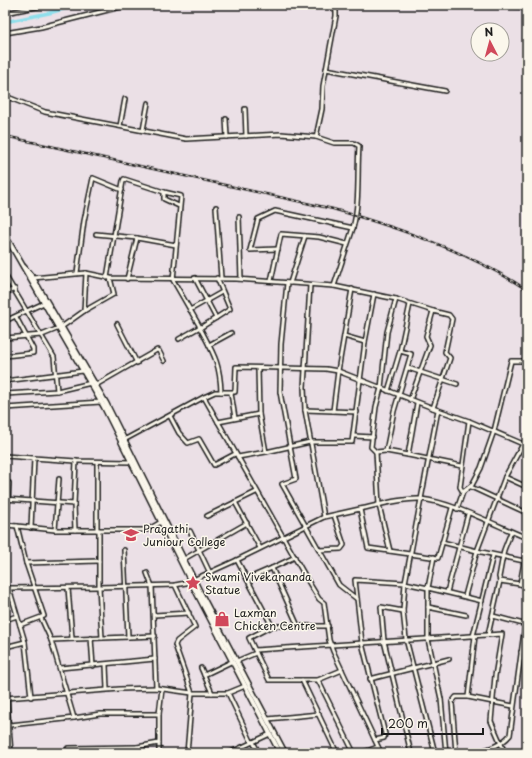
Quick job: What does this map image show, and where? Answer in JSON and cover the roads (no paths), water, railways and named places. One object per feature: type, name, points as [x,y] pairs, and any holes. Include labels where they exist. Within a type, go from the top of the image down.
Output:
[{"type":"main road","points":[[5,235],[6,241],[24,266],[44,303],[61,327],[83,371],[101,402],[130,462],[268,719],[284,753]]},
{"type":"main road","points":[[24,266],[29,270],[96,385],[184,559],[232,662],[280,753]]},
{"type":"street","points":[[5,13],[46,5]]},
{"type":"street","points":[[5,33],[41,27],[128,5]]},
{"type":"street","points":[[316,137],[322,109],[323,86],[336,16],[336,11],[332,5]]},
{"type":"street","points":[[500,5],[527,7]]},
{"type":"street","points":[[326,69],[445,90]]},
{"type":"street","points":[[5,96],[40,111],[186,139],[281,134],[316,137],[334,143],[354,143],[359,146],[357,178],[358,198],[353,228],[334,286]]},
{"type":"street","points":[[120,126],[125,98]]},
{"type":"street","points":[[143,130],[148,102]]},
{"type":"street","points":[[245,109],[246,136]]},
{"type":"street","points":[[226,119],[227,137]]},
{"type":"street","points":[[77,273],[84,221],[93,178],[122,190]]},
{"type":"street","points":[[5,338],[42,335],[61,327],[84,311],[114,294],[109,278],[113,236],[124,180],[181,196],[179,230],[173,280],[200,327],[179,339]]},
{"type":"street","points":[[164,192],[164,199],[180,206]]},
{"type":"street","points":[[216,207],[219,278],[222,292],[230,309],[200,328],[219,365],[221,392]]},
{"type":"street","points":[[278,249],[250,250],[258,220],[275,211],[353,228]]},
{"type":"street","points":[[239,216],[241,280]]},
{"type":"street","points":[[96,234],[137,238],[176,245]]},
{"type":"street","points":[[271,280],[281,234],[319,237],[347,244]]},
{"type":"street","points":[[304,236],[289,283],[281,344],[280,392],[296,479],[282,484],[339,585],[357,599]]},
{"type":"street","points":[[127,278],[137,238]]},
{"type":"street","points":[[84,311],[86,273]]},
{"type":"street","points":[[33,278],[86,273],[109,278],[173,280],[219,278],[271,280],[352,289],[396,299],[449,315],[452,319],[445,352],[450,358],[433,408]]},
{"type":"street","points":[[5,275],[15,289],[54,357],[57,391]]},
{"type":"street","points":[[195,278],[216,318]]},
{"type":"street","points":[[310,285],[305,368],[305,410],[324,517]]},
{"type":"street","points":[[5,293],[15,289]]},
{"type":"street","points":[[333,411],[338,371],[352,289]]},
{"type":"street","points":[[190,310],[222,292]]},
{"type":"street","points":[[238,457],[310,442],[352,442],[354,436],[365,342],[374,294]]},
{"type":"street","points":[[396,299],[387,332],[381,388],[376,407],[371,448],[376,452],[386,451],[462,466]]},
{"type":"street","points":[[5,321],[44,303]]},
{"type":"street","points":[[388,391],[400,351],[410,304]]},
{"type":"street","points":[[410,400],[430,345],[426,336],[433,311]]},
{"type":"street","points":[[5,356],[33,353],[16,317]]},
{"type":"street","points":[[117,324],[137,363]]},
{"type":"street","points":[[209,345],[230,334]]},
{"type":"street","points":[[344,336],[365,342]]},
{"type":"street","points":[[96,385],[158,350],[164,361]]},
{"type":"street","points":[[386,451],[398,394],[408,368],[411,354],[400,351]]},
{"type":"street","points":[[461,491],[470,487],[481,468],[511,361],[527,361]]},
{"type":"street","points":[[124,440],[212,392],[235,392],[236,367],[281,367],[338,371],[398,394],[417,403],[469,420],[527,445]]},
{"type":"street","points":[[258,368],[259,414],[266,452]]},
{"type":"street","points":[[408,368],[458,384]]},
{"type":"street","points":[[5,381],[83,371]]},
{"type":"street","points":[[5,394],[57,391],[90,383]]},
{"type":"street","points":[[231,393],[235,418]]},
{"type":"street","points":[[204,397],[256,492],[284,536],[315,593],[324,603],[331,645],[381,753]]},
{"type":"street","points":[[5,408],[101,402]]},
{"type":"street","points":[[408,455],[417,403]]},
{"type":"street","points":[[305,410],[357,412]]},
{"type":"street","points":[[435,753],[406,639],[402,610],[405,583],[412,554],[427,460],[438,410]]},
{"type":"street","points":[[218,422],[259,414]]},
{"type":"street","points":[[170,416],[179,433],[188,443],[199,439],[214,464],[235,454]]},
{"type":"street","points":[[360,509],[368,548],[438,558],[442,542],[461,491],[462,466],[469,420]]},
{"type":"street","points":[[354,436],[373,437]]},
{"type":"street","points":[[465,596],[487,521],[505,477],[523,444]]},
{"type":"street","points":[[376,452],[379,505],[390,551]]},
{"type":"street","points":[[5,456],[76,461],[130,462]]},
{"type":"street","points":[[31,528],[34,458]]},
{"type":"street","points":[[75,530],[74,504],[76,461]]},
{"type":"street","points":[[97,462],[99,587],[102,638]]},
{"type":"street","points":[[505,477],[527,487]]},
{"type":"street","points":[[55,530],[59,479]]},
{"type":"street","points":[[9,483],[6,499],[6,525],[55,530],[147,530],[162,522]]},
{"type":"street","points":[[470,487],[527,513]]},
{"type":"street","points":[[207,516],[256,492]]},
{"type":"street","points":[[6,499],[74,504]]},
{"type":"street","points":[[31,697],[25,642],[7,588],[34,589],[175,585],[210,573],[324,517],[379,505],[421,499],[455,508],[527,538]]},
{"type":"street","points":[[235,502],[260,548]]},
{"type":"street","points":[[447,592],[468,514]]},
{"type":"street","points":[[319,550],[342,549],[344,545],[334,515]]},
{"type":"street","points":[[184,559],[247,523]]},
{"type":"street","points":[[17,526],[26,564],[44,615],[41,618],[20,625]]},
{"type":"street","points":[[190,531],[210,573]]},
{"type":"street","points":[[488,635],[500,581],[499,577],[504,557],[504,550],[511,532]]},
{"type":"street","points":[[442,542],[459,548],[524,561]]},
{"type":"street","points":[[520,584],[527,546]]},
{"type":"street","points":[[124,550],[128,637]]},
{"type":"street","points":[[468,697],[474,636],[493,555]]},
{"type":"street","points":[[247,579],[295,557]]},
{"type":"street","points":[[434,557],[428,588],[428,639],[441,699],[446,753]]},
{"type":"street","points":[[237,560],[272,626]]},
{"type":"street","points":[[26,564],[99,561]]},
{"type":"street","points":[[272,568],[298,626]]},
{"type":"street","points":[[147,573],[152,586],[156,688]]},
{"type":"street","points":[[375,740],[384,738],[385,734],[362,643],[355,580],[405,583],[482,601]]},
{"type":"street","points":[[500,581],[527,586]]},
{"type":"street","points":[[175,585],[195,627],[177,640],[176,645],[192,693],[188,753]]},
{"type":"street","points":[[68,588],[72,638]]},
{"type":"street","points":[[402,610],[382,607],[384,641],[411,753]]},
{"type":"street","points":[[428,607],[466,615]]},
{"type":"street","points":[[154,615],[189,613]]},
{"type":"street","points":[[5,620],[17,616]]},
{"type":"street","points":[[470,753],[482,752],[501,743],[510,735],[513,706],[526,625],[493,616]]},
{"type":"street","points":[[41,618],[51,640],[74,718]]},
{"type":"street","points":[[328,626],[272,626],[249,638],[270,681],[318,680],[342,670]]},
{"type":"street","points":[[237,661],[256,651],[406,639],[502,634],[492,703],[491,721],[505,753]]},
{"type":"street","points":[[51,640],[155,636]]},
{"type":"street","points":[[91,638],[93,666]]},
{"type":"street","points":[[5,647],[25,642]]},
{"type":"street","points":[[521,652],[527,652]]},
{"type":"street","points":[[60,668],[106,665],[155,659]]},
{"type":"street","points":[[370,679],[449,659]]},
{"type":"street","points":[[204,675],[232,662]]},
{"type":"street","points":[[106,665],[107,689]]},
{"type":"street","points":[[201,668],[212,693]]},
{"type":"street","points":[[5,676],[6,698],[10,723],[11,753]]},
{"type":"street","points":[[302,680],[337,753]]},
{"type":"street","points":[[318,680],[354,753]]},
{"type":"street","points":[[6,698],[68,694],[107,689],[156,688],[192,693],[228,693],[244,686]]},
{"type":"street","points":[[159,753],[159,714],[162,689]]},
{"type":"street","points":[[228,693],[259,753]]},
{"type":"street","points":[[456,753],[452,702],[456,697],[468,697],[513,706]]},
{"type":"street","points":[[5,721],[10,723],[74,718],[100,714],[159,714]]},
{"type":"street","points":[[268,719],[319,714]]},
{"type":"street","points":[[229,753],[270,734]]},
{"type":"street","points":[[5,744],[10,743]]},
{"type":"street","points":[[68,753],[68,748],[137,747],[159,743]]},
{"type":"street","points":[[137,747],[138,753]]},
{"type":"street","points":[[361,753],[378,747]]},
{"type":"street","points":[[240,748],[242,753]]},
{"type":"waterway","points":[[5,22],[49,13],[78,5]]},
{"type":"railway","points":[[5,136],[333,209],[383,224],[433,242],[482,264],[527,290]]},
{"type":"place","name":"Pragathi Juniour College","points":[[131,535]]},
{"type":"place","name":"Swami Vivekananda Statue","points":[[193,583]]},
{"type":"place","name":"Laxman Chicken Centre","points":[[222,619]]}]
